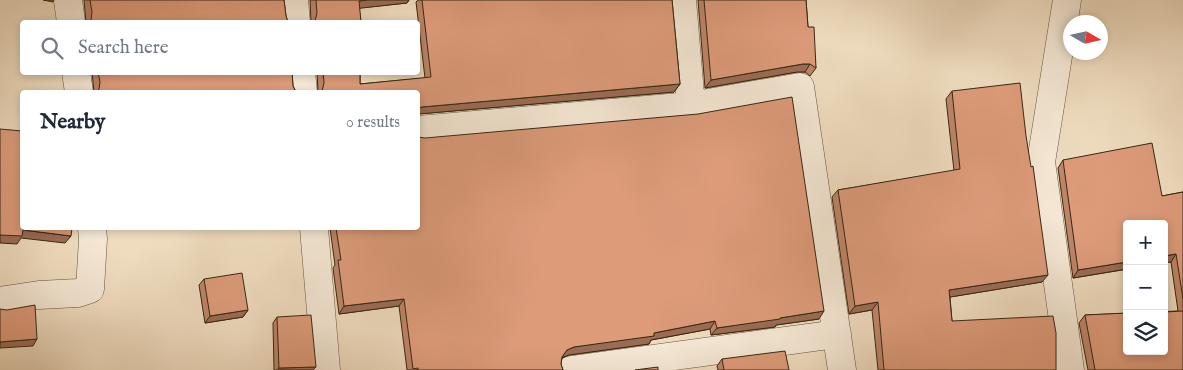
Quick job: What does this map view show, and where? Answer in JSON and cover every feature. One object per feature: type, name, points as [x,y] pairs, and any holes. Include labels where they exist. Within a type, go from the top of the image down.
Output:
[{"type":"street","points":[[68,0],[71,20]]},
{"type":"street","points":[[294,0],[296,20]]},
{"type":"street","points":[[682,0],[690,106]]},
{"type":"street","points":[[1067,0],[1041,162],[1070,370]]},
{"type":"street","points":[[76,75],[79,90]]},
{"type":"street","points":[[301,75],[303,90]]},
{"type":"street","points":[[420,130],[690,106],[800,87],[842,370]]},
{"type":"street","points":[[0,301],[78,293],[90,289],[92,230]]},
{"type":"street","points":[[314,230],[326,370]]},
{"type":"street","points":[[571,370],[837,334]]},
{"type":"building","points":[[90,0],[284,0],[287,20],[91,20]]},
{"type":"building","points":[[316,0],[367,0],[359,1],[361,20],[315,20]]},
{"type":"building","points":[[422,0],[672,0],[680,84],[420,108],[420,90],[322,90],[323,75],[360,75],[360,84],[431,77]]},
{"type":"building","points":[[704,0],[806,0],[808,27],[814,27],[816,68],[810,64],[803,64],[711,80]]},
{"type":"building","points":[[99,75],[292,75],[295,90],[98,90],[100,82]]},
{"type":"building","points":[[1020,83],[1026,136],[1031,167],[1033,166],[1048,275],[949,290],[952,321],[1053,316],[1056,333],[1056,370],[884,370],[878,302],[855,306],[838,190],[960,169],[952,91]]},
{"type":"building","points":[[792,97],[824,311],[717,328],[715,321],[654,333],[654,336],[574,347],[567,350],[562,357],[561,364],[563,370],[418,370],[418,368],[413,369],[404,299],[344,306],[338,260],[341,260],[336,230],[420,230],[420,137],[698,114]]},
{"type":"building","points":[[0,129],[20,131],[20,230],[23,230],[22,236],[0,235]]},
{"type":"building","points":[[1152,143],[1162,196],[1183,192],[1183,299],[1176,254],[1168,255],[1168,220],[1123,220],[1123,263],[1078,270],[1063,160]]},
{"type":"building","points":[[23,230],[72,230],[71,236]]},
{"type":"building","points":[[242,273],[248,310],[210,316],[204,279]]},
{"type":"building","points":[[35,305],[37,339],[0,342],[0,309],[7,310]]},
{"type":"building","points":[[1183,311],[1183,370],[1095,370],[1085,315],[1123,313],[1123,355],[1168,355],[1168,312]]},
{"type":"building","points":[[311,315],[316,367],[279,368],[277,317]]},
{"type":"building","points":[[785,351],[789,370],[724,370],[722,359]]},
{"type":"building","points":[[658,367],[658,370],[635,370]]}]
